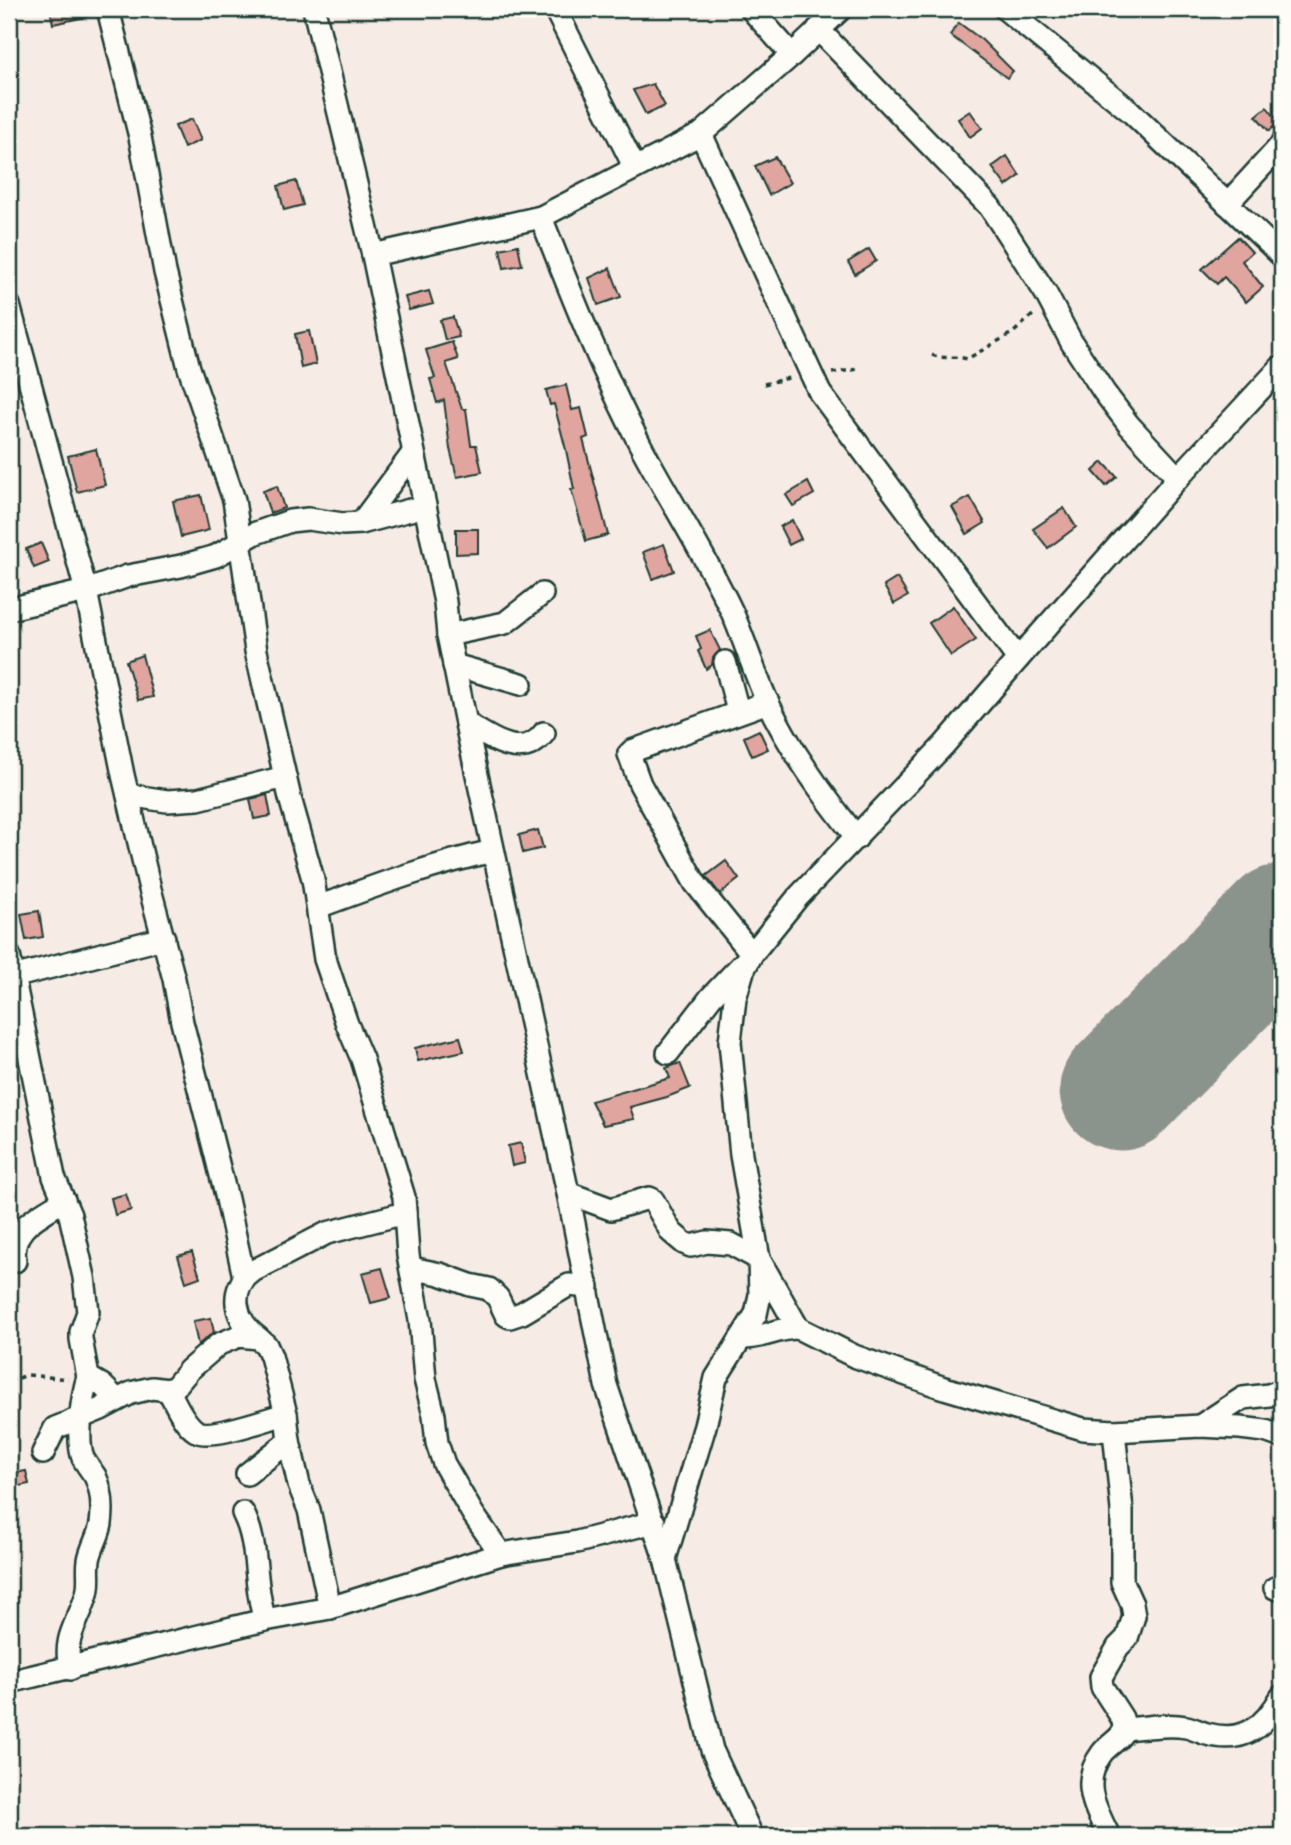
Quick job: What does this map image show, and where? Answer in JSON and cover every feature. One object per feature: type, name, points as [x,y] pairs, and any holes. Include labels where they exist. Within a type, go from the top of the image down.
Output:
[{"type":"street","points":[[108,9],[138,125],[165,272],[189,368],[234,500],[256,651],[285,776],[313,879],[331,981],[362,1059],[404,1197],[425,1379],[434,1415],[437,1443],[444,1464],[501,1554]]},
{"type":"street","points":[[314,9],[373,255],[493,851],[577,1201],[587,1287],[606,1385],[665,1559],[712,1750],[752,1836]]},
{"type":"street","points":[[555,9],[635,168]]},
{"type":"street","points":[[751,9],[792,55]]},
{"type":"street","points":[[373,255],[541,217],[701,134],[841,9]]},
{"type":"street","points":[[1005,9],[1130,111],[1282,256]]},
{"type":"street","points":[[818,29],[990,206],[1104,392],[1129,425],[1178,478]]},
{"type":"street","points":[[701,134],[820,393],[1018,659]]},
{"type":"street","points":[[1227,204],[1282,144]]},
{"type":"street","points":[[541,217],[607,375],[642,449],[732,612],[768,702],[827,801],[857,838]]},
{"type":"street","points":[[9,305],[86,592],[128,795],[244,1278]]},
{"type":"street","points":[[668,1053],[711,997],[752,954],[798,897],[944,745],[1178,478],[1282,366]]},
{"type":"street","points":[[361,523],[413,453]]},
{"type":"street","points":[[9,610],[86,592],[128,576],[216,556],[256,533],[290,521],[309,519],[343,524],[361,523],[425,506]]},
{"type":"street","points":[[448,635],[505,624],[541,594]]},
{"type":"street","points":[[725,662],[738,711]]},
{"type":"street","points":[[454,665],[521,684]]},
{"type":"street","points":[[752,954],[695,883],[675,850],[628,757],[632,751],[768,702]]},
{"type":"street","points":[[466,723],[510,746],[526,748],[537,742],[544,733]]},
{"type":"street","points":[[128,795],[167,800],[198,799],[285,776]]},
{"type":"street","points":[[317,907],[351,897],[391,879],[493,851]]},
{"type":"street","points":[[11,977],[164,938]]},
{"type":"street","points":[[665,1559],[705,1426],[716,1378],[756,1314],[760,1295],[759,1259],[741,1155],[730,1042],[735,998],[743,971],[752,954]]},
{"type":"street","points":[[9,955],[11,977],[54,1177],[74,1227],[88,1312],[81,1332],[88,1377],[83,1392],[83,1457],[95,1476],[102,1506],[101,1525],[89,1558],[90,1584],[69,1635],[66,1653],[70,1669]]},
{"type":"street","points":[[577,1201],[611,1209],[649,1198],[653,1200],[671,1232],[684,1243],[691,1246],[707,1242],[730,1244],[759,1259],[798,1328]]},
{"type":"street","points":[[15,1261],[13,1252],[22,1228],[64,1200]]},
{"type":"street","points":[[330,1608],[309,1510],[299,1485],[286,1414],[271,1356],[266,1345],[251,1333],[240,1318],[236,1306],[238,1288],[244,1278],[263,1265],[327,1233],[405,1213]]},
{"type":"street","points":[[411,1268],[488,1289],[498,1298],[506,1315],[510,1317],[522,1314],[569,1285],[587,1287]]},
{"type":"street","points":[[741,1338],[757,1339],[786,1328],[798,1328],[854,1356],[941,1387],[1083,1429],[1114,1432],[1200,1426],[1240,1427],[1282,1437]]},
{"type":"street","points":[[43,1453],[55,1429],[143,1389],[168,1390],[175,1387],[189,1370],[219,1344],[239,1336],[258,1338]]},
{"type":"street","points":[[88,1377],[102,1385],[117,1400]]},
{"type":"street","points":[[168,1390],[189,1425],[200,1433],[217,1434],[286,1414]]},
{"type":"street","points":[[1200,1426],[1242,1398],[1269,1395],[1282,1390]]},
{"type":"street","points":[[1110,1836],[1089,1787],[1092,1768],[1125,1729],[1122,1718],[1101,1687],[1101,1677],[1118,1647],[1127,1638],[1134,1616],[1132,1604],[1122,1582],[1122,1510],[1114,1432]]},
{"type":"street","points":[[247,1474],[289,1441]]},
{"type":"street","points":[[243,1513],[253,1537],[259,1604],[265,1620]]},
{"type":"street","points":[[474,1513],[476,1562]]},
{"type":"street","points":[[9,1682],[265,1620],[330,1608],[501,1554],[577,1542],[654,1522]]},
{"type":"street","points":[[1125,1729],[1183,1726],[1205,1734],[1235,1738],[1247,1734],[1269,1718],[1282,1696]]},
{"type":"path","points":[[932,355],[939,358],[959,356],[967,359],[981,353],[1014,332],[1049,300]]},
{"type":"path","points":[[764,384],[811,373],[858,369]]},
{"type":"path","points":[[9,1381],[28,1375],[78,1381],[88,1377]]},
{"type":"building","points":[[50,9],[95,9],[95,15],[53,24]]},
{"type":"building","points":[[959,23],[982,40],[1013,71],[1007,78],[950,35]]},
{"type":"building","points":[[653,84],[665,106],[646,115],[633,90]]},
{"type":"building","points":[[1267,107],[1279,122],[1269,131],[1256,116]]},
{"type":"building","points":[[970,111],[982,128],[970,137],[958,119]]},
{"type":"building","points":[[192,119],[201,140],[184,148],[175,126]]},
{"type":"building","points":[[1007,156],[1020,176],[1006,186],[992,167]]},
{"type":"building","points":[[775,157],[790,183],[769,195],[755,166]]},
{"type":"building","points":[[296,181],[303,205],[284,210],[278,186]]},
{"type":"building","points":[[1238,237],[1252,252],[1242,261],[1263,287],[1246,302],[1224,277],[1217,284],[1202,269]]},
{"type":"building","points":[[518,245],[522,265],[504,268],[500,249]]},
{"type":"building","points":[[869,249],[876,261],[855,274],[848,262]]},
{"type":"building","points":[[610,268],[621,297],[598,305],[589,278]]},
{"type":"building","points":[[429,291],[433,304],[409,310],[405,297]]},
{"type":"building","points":[[453,317],[459,337],[445,340],[440,320]]},
{"type":"building","points":[[309,331],[316,364],[301,368],[295,334]]},
{"type":"building","points":[[452,342],[458,359],[446,363],[462,409],[466,409],[471,445],[476,445],[482,472],[457,477],[450,449],[444,400],[437,403],[430,379],[435,378],[426,350]]},
{"type":"building","points":[[566,385],[572,410],[581,408],[588,437],[583,439],[608,535],[586,541],[571,489],[574,489],[554,404],[550,405],[546,390]]},
{"type":"building","points":[[96,449],[105,485],[77,492],[68,456]]},
{"type":"building","points":[[1103,462],[1117,477],[1106,486],[1093,471]]},
{"type":"building","points":[[808,482],[814,494],[793,506],[786,495]]},
{"type":"building","points":[[277,486],[284,508],[270,513],[263,491]]},
{"type":"building","points":[[201,495],[209,530],[181,537],[173,501]]},
{"type":"building","points":[[970,497],[985,523],[967,534],[952,507]]},
{"type":"building","points":[[1064,508],[1076,527],[1048,548],[1033,529]]},
{"type":"building","points":[[792,520],[801,539],[789,545],[780,527]]},
{"type":"building","points":[[456,529],[478,529],[478,553],[456,554]]},
{"type":"building","points":[[41,543],[49,562],[34,568],[26,549]]},
{"type":"building","points":[[664,544],[674,571],[653,579],[643,552]]},
{"type":"building","points":[[897,578],[908,596],[894,604],[884,586]]},
{"type":"building","points":[[953,606],[976,640],[951,656],[929,623]]},
{"type":"building","points":[[710,630],[720,650],[713,658],[712,665],[706,669],[698,651],[701,649],[696,636]]},
{"type":"building","points":[[142,655],[153,697],[138,700],[126,661]]},
{"type":"building","points":[[759,730],[768,749],[752,756],[744,737]]},
{"type":"building","points":[[267,795],[271,816],[254,819],[250,799]]},
{"type":"building","points":[[538,830],[543,848],[523,853],[519,835]]},
{"type":"building","points":[[726,861],[739,879],[720,894],[706,876]]},
{"type":"building","points":[[39,911],[43,937],[26,940],[21,914]]},
{"type":"building","points":[[460,1037],[464,1051],[418,1061],[415,1048]]},
{"type":"building","points":[[680,1063],[690,1088],[630,1107],[634,1119],[603,1125],[591,1101],[670,1078],[666,1068]]},
{"type":"building","points":[[521,1143],[525,1163],[512,1166],[508,1146]]},
{"type":"building","points":[[126,1194],[131,1210],[115,1215],[111,1198]]},
{"type":"building","points":[[192,1252],[200,1277],[186,1282],[178,1256]]},
{"type":"building","points":[[382,1268],[391,1298],[371,1303],[362,1273]]},
{"type":"building","points":[[211,1318],[214,1332],[198,1345],[193,1321]]},
{"type":"building","points":[[26,1471],[29,1484],[9,1488],[9,1474]]},
{"type":"runway","points":[[1120,1090],[1282,925]]}]
